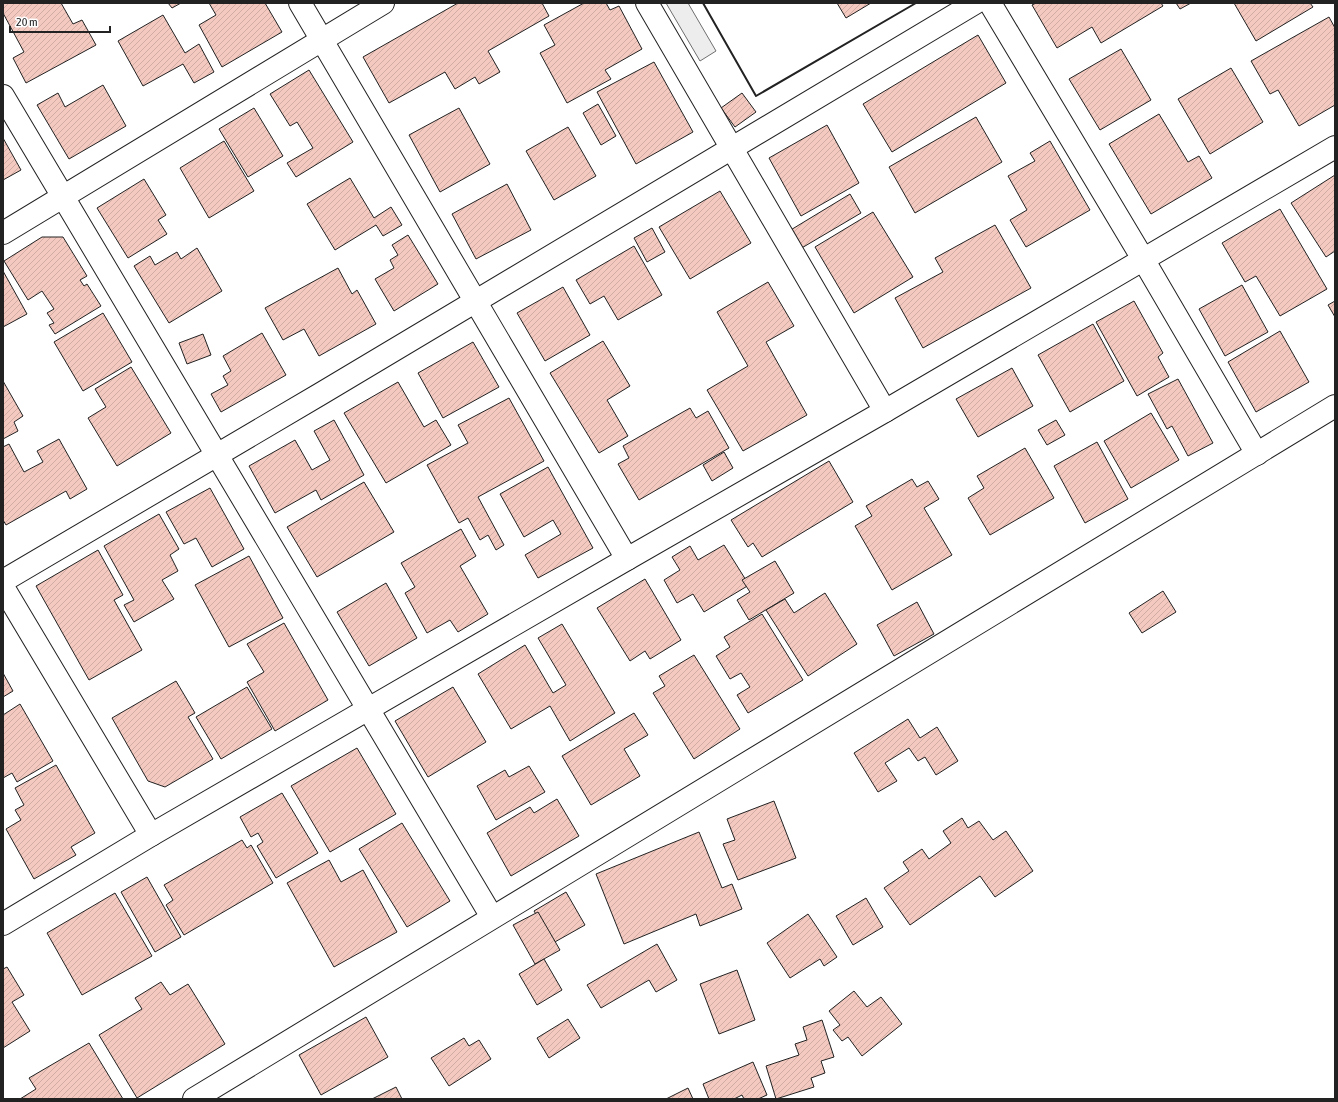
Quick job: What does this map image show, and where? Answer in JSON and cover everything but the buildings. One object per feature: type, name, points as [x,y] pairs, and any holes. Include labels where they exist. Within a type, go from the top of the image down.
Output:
[{"type":"street","points":[[300,3],[627,559]]},
{"type":"street","points":[[3,233],[321,39],[383,3]]},
{"type":"street","points":[[647,3],[885,411]]},
{"type":"street","points":[[3,581],[476,303],[976,3]]},
{"type":"street","points":[[990,3],[1143,259],[1257,454]]},
{"type":"street","points":[[4,101],[63,197],[492,918]]},
{"type":"street","points":[[3,924],[151,835],[885,411],[1335,147]]},
{"type":"street","points":[[194,1099],[1335,406]]},
{"type":"street","points":[[3,587],[151,835]]},
{"type":"shaded area","points":[[666,3],[688,3],[716,51],[700,61]]},
{"type":"wall","points":[[703,3],[756,96],[916,3]]}]
